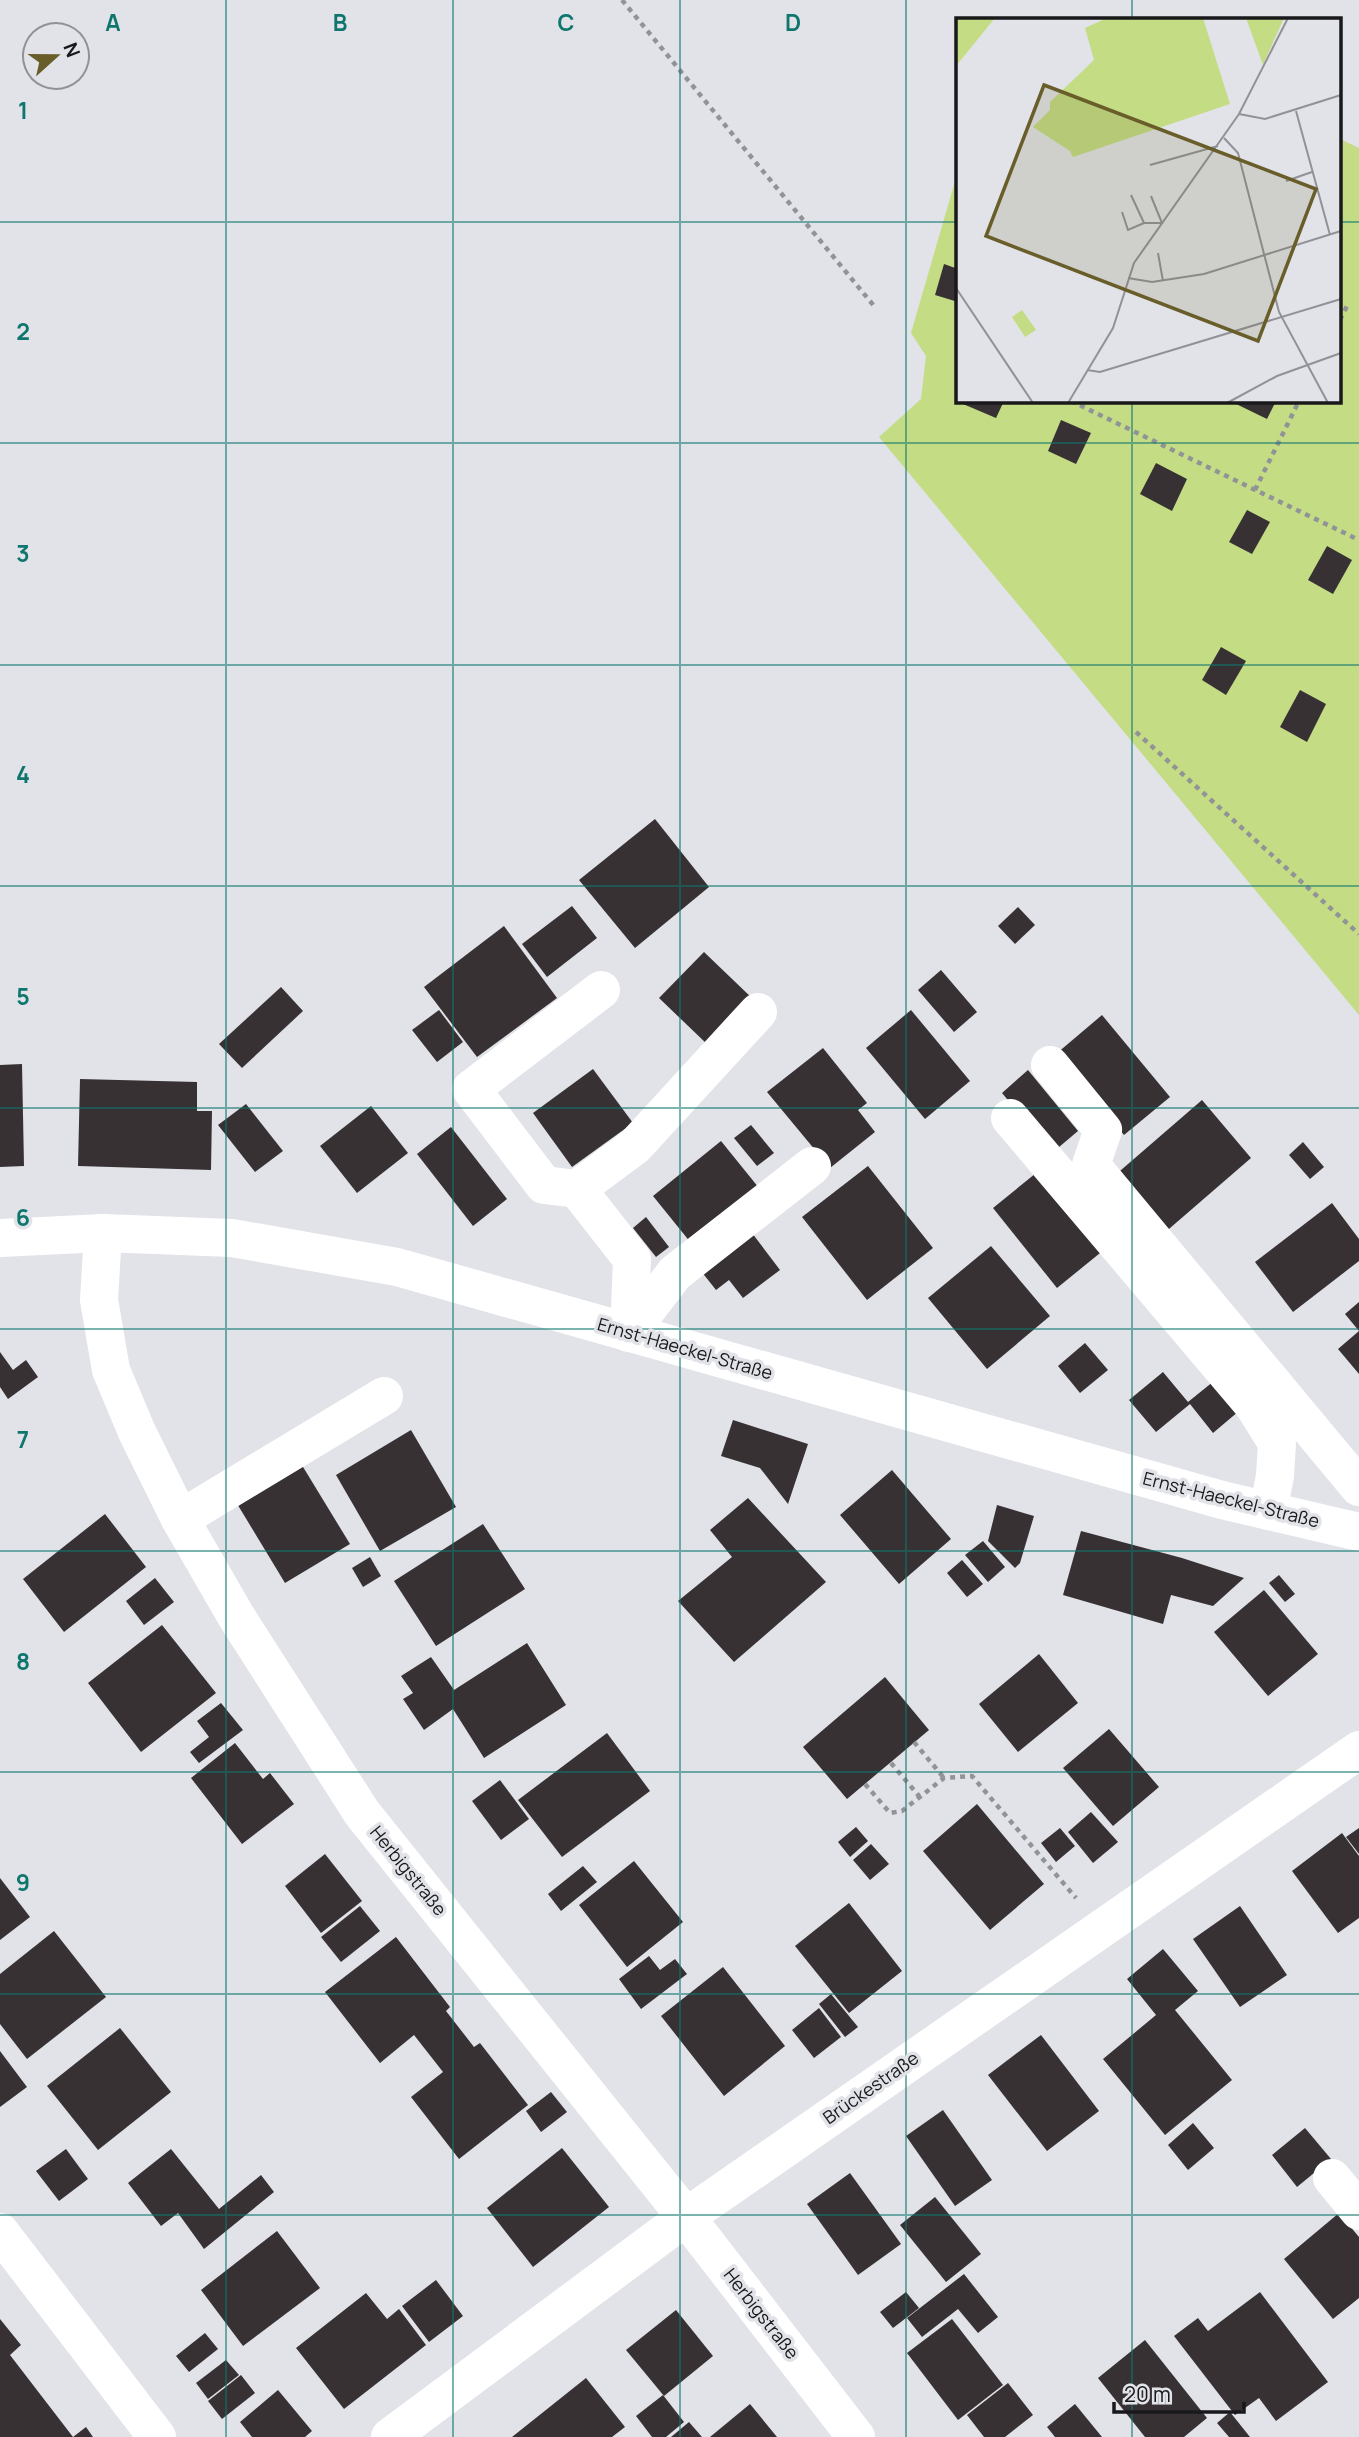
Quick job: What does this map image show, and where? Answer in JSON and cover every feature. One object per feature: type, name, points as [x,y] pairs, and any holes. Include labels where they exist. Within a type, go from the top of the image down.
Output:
[{"type":"street","points":[[601,990],[471,1089],[544,1185],[577,1189],[635,1146],[758,1012]]},
{"type":"street","points":[[1050,1065],[1103,1130],[1091,1165],[1359,1487]]},
{"type":"street","points":[[1010,1118],[1254,1406],[1277,1443],[1275,1476],[1268,1511]]},
{"type":"street","points":[[629,1333],[675,1273],[812,1166]]},
{"type":"street","points":[[577,1189],[632,1259],[629,1333]]},
{"type":"street","name":"Ernst-Haeckel-Straße","points":[[0,1238],[103,1233],[232,1238],[383,1265],[1268,1511],[1359,1532]]},
{"type":"street","name":"Herbigstraße","points":[[103,1233],[99,1300],[111,1370],[137,1432],[180,1519],[236,1616],[362,1813],[686,2217],[856,2437]]},
{"type":"street","points":[[180,1519],[384,1396]]},
{"type":"street","name":"Brückestraße","points":[[390,2437],[686,2217],[1359,1749]]},
{"type":"street","points":[[1332,2178],[1359,2211]]},
{"type":"street","points":[[0,2232],[158,2437]]},
{"type":"path","points":[[622,0],[874,306]]},
{"type":"path","points":[[1342,315],[1346,306]]},
{"type":"path","points":[[1073,402],[1359,540]]},
{"type":"path","points":[[1255,490],[1299,402]]},
{"type":"path","points":[[1136,732],[1359,934]]},
{"type":"path","points":[[914,1742],[944,1778]]},
{"type":"path","points":[[891,1763],[919,1796]]},
{"type":"path","points":[[865,1784],[890,1813],[902,1811],[944,1778],[972,1776],[1101,1928]]},
{"type":"green space","points":[[1342,140],[1359,148],[1359,1015],[879,437],[921,399],[926,356],[911,333],[956,178],[956,402],[1342,402]]},
{"type":"building","points":[[944,264],[956,268],[956,301],[935,295]]},
{"type":"building","points":[[964,402],[1004,402],[996,418]]},
{"type":"building","points":[[1232,402],[1276,402],[1267,419]]},
{"type":"building","points":[[1061,420],[1091,433],[1076,464],[1048,451]]},
{"type":"building","points":[[1156,463],[1187,479],[1172,511],[1140,494]]},
{"type":"building","points":[[1247,510],[1270,522],[1252,554],[1229,542]]},
{"type":"building","points":[[1327,546],[1352,560],[1333,594],[1308,580]]},
{"type":"building","points":[[1221,647],[1246,661],[1226,695],[1202,680]]},
{"type":"building","points":[[1300,690],[1326,704],[1307,742],[1280,727]]},
{"type":"building","points":[[655,819],[709,887],[635,948],[579,880]]},
{"type":"building","points":[[572,906],[597,938],[547,977],[522,944]]},
{"type":"building","points":[[1018,907],[1035,925],[1015,944],[998,926]]},
{"type":"building","points":[[504,926],[557,998],[477,1057],[424,987]]},
{"type":"building","points":[[704,952],[754,1000],[709,1046],[659,998]]},
{"type":"building","points":[[941,970],[977,1012],[954,1032],[918,990]]},
{"type":"building","points":[[281,987],[303,1011],[242,1068],[219,1044]]},
{"type":"building","points":[[439,1010],[463,1042],[437,1062],[412,1030]]},
{"type":"building","points":[[911,1010],[970,1081],[925,1119],[866,1048]]},
{"type":"building","points":[[1102,1015],[1170,1097],[1124,1135],[1056,1054]]},
{"type":"building","points":[[823,1048],[867,1103],[858,1110],[875,1132],[830,1168],[767,1092]]},
{"type":"building","points":[[22,1064],[24,1166],[0,1167],[0,1065]]},
{"type":"building","points":[[593,1069],[633,1123],[572,1167],[533,1113]]},
{"type":"building","points":[[1028,1070],[1078,1131],[1052,1153],[1002,1093]]},
{"type":"building","points":[[80,1079],[197,1082],[197,1111],[212,1111],[211,1170],[78,1166]]},
{"type":"building","points":[[1202,1100],[1251,1158],[1162,1235],[1113,1177]]},
{"type":"building","points":[[246,1104],[283,1151],[255,1172],[218,1125]]},
{"type":"building","points":[[371,1106],[408,1153],[357,1193],[320,1146]]},
{"type":"building","points":[[751,1125],[774,1153],[757,1166],[734,1138]]},
{"type":"building","points":[[451,1127],[507,1199],[473,1226],[417,1154]]},
{"type":"building","points":[[721,1141],[759,1188],[691,1243],[653,1196]]},
{"type":"building","points":[[1303,1142],[1324,1167],[1310,1179],[1289,1155]]},
{"type":"building","points":[[868,1166],[933,1248],[867,1300],[802,1217]]},
{"type":"building","points":[[1041,1169],[1105,1249],[1057,1288],[993,1208]]},
{"type":"building","points":[[1332,1203],[1359,1239],[1359,1261],[1293,1312],[1255,1262]]},
{"type":"building","points":[[646,1217],[669,1247],[656,1257],[633,1228]]},
{"type":"building","points":[[752,1233],[780,1270],[743,1298],[729,1280],[716,1290],[701,1271]]},
{"type":"building","points":[[991,1246],[1050,1316],[987,1369],[928,1298]]},
{"type":"building","points":[[1359,1302],[1359,1331],[1345,1314]]},
{"type":"building","points":[[1359,1331],[1359,1374],[1338,1349]]},
{"type":"building","points":[[1085,1343],[1108,1370],[1080,1393],[1058,1366]]},
{"type":"building","points":[[0,1352],[13,1370],[26,1360],[38,1377],[8,1399],[0,1387]]},
{"type":"building","points":[[1163,1372],[1188,1402],[1214,1381],[1239,1411],[1213,1433],[1190,1404],[1156,1432],[1129,1400]]},
{"type":"building","points":[[733,1420],[808,1444],[788,1504],[760,1468],[721,1456]]},
{"type":"building","points":[[411,1430],[456,1507],[380,1551],[336,1475]]},
{"type":"building","points":[[300,1462],[350,1544],[285,1583],[236,1502]]},
{"type":"building","points":[[892,1470],[951,1539],[899,1584],[840,1515]]},
{"type":"building","points":[[748,1498],[826,1582],[734,1662],[678,1601],[732,1557],[710,1530]]},
{"type":"building","points":[[997,1505],[1034,1516],[1020,1563],[1015,1568],[988,1541]]},
{"type":"building","points":[[105,1514],[146,1567],[64,1632],[23,1579]]},
{"type":"building","points":[[483,1524],[525,1589],[436,1646],[394,1581]]},
{"type":"building","points":[[1081,1531],[1244,1578],[1213,1606],[1171,1595],[1163,1624],[1063,1595]]},
{"type":"building","points":[[983,1541],[1005,1567],[988,1582],[965,1555]]},
{"type":"building","points":[[370,1557],[381,1576],[363,1587],[352,1568]]},
{"type":"building","points":[[962,1560],[983,1584],[967,1597],[947,1573]]},
{"type":"building","points":[[1279,1575],[1295,1594],[1285,1602],[1269,1583]]},
{"type":"building","points":[[155,1578],[174,1602],[144,1625],[126,1601]]},
{"type":"building","points":[[1264,1590],[1318,1654],[1268,1696],[1214,1632]]},
{"type":"building","points":[[162,1625],[216,1693],[141,1752],[88,1683]]},
{"type":"building","points":[[527,1643],[566,1705],[484,1758],[453,1709],[424,1730],[403,1699],[413,1693],[401,1676],[431,1657],[454,1690]]},
{"type":"building","points":[[1039,1654],[1078,1703],[1018,1752],[979,1704]]},
{"type":"building","points":[[885,1677],[929,1730],[847,1799],[803,1747]]},
{"type":"building","points":[[221,1703],[243,1730],[199,1763],[190,1752],[209,1737],[197,1721]]},
{"type":"building","points":[[1109,1729],[1159,1787],[1113,1826],[1063,1768]]},
{"type":"building","points":[[607,1733],[650,1791],[562,1857],[518,1800]]},
{"type":"building","points":[[235,1743],[263,1779],[270,1773],[294,1804],[242,1844],[191,1778]]},
{"type":"building","points":[[500,1780],[529,1819],[501,1840],[472,1801]]},
{"type":"building","points":[[977,1804],[1044,1884],[990,1930],[923,1851]]},
{"type":"building","points":[[1091,1812],[1118,1842],[1093,1863],[1068,1832]]},
{"type":"building","points":[[856,1827],[868,1841],[850,1857],[838,1842]]},
{"type":"building","points":[[1060,1828],[1075,1846],[1056,1862],[1041,1843]]},
{"type":"building","points":[[1359,1828],[1359,1854],[1346,1837]]},
{"type":"building","points":[[1342,1833],[1359,1856],[1359,1918],[1338,1933],[1292,1871]]},
{"type":"building","points":[[871,1844],[889,1864],[870,1880],[853,1860]]},
{"type":"building","points":[[325,1854],[362,1901],[321,1933],[285,1886]]},
{"type":"building","points":[[634,1861],[683,1922],[627,1967],[579,1905]]},
{"type":"building","points":[[583,1866],[597,1882],[561,1911],[548,1894]]},
{"type":"building","points":[[0,1878],[30,1917],[0,1940]]},
{"type":"building","points":[[849,1903],[902,1971],[849,2013],[795,1946]]},
{"type":"building","points":[[360,1906],[380,1931],[341,1962],[321,1937]]},
{"type":"building","points":[[1240,1906],[1287,1975],[1240,2007],[1193,1939]]},
{"type":"building","points":[[54,1931],[106,1997],[27,2059],[0,2024],[0,1974]]},
{"type":"building","points":[[396,1937],[450,2007],[446,2011],[474,2047],[480,2043],[528,2105],[459,2159],[411,2097],[443,2072],[414,2035],[380,2063],[325,1992]]},
{"type":"building","points":[[1163,1949],[1198,1991],[1175,2010],[1232,2080],[1165,2135],[1103,2059],[1156,2015],[1127,1979]]},
{"type":"building","points":[[649,1956],[660,1970],[675,1959],[687,1974],[641,2009],[619,1979]]},
{"type":"building","points":[[723,1967],[785,2046],[724,2096],[661,2016]]},
{"type":"building","points":[[831,1994],[858,2027],[845,2037],[819,2004]]},
{"type":"building","points":[[819,2008],[841,2037],[814,2058],[792,2030]]},
{"type":"building","points":[[120,2028],[171,2092],[98,2150],[47,2086]]},
{"type":"building","points":[[1041,2035],[1099,2111],[1047,2151],[988,2075]]},
{"type":"building","points":[[0,2051],[27,2087],[0,2107]]},
{"type":"building","points":[[551,2092],[567,2112],[541,2132],[526,2111]]},
{"type":"building","points":[[943,2110],[992,2180],[955,2206],[906,2136]]},
{"type":"building","points":[[1193,2123],[1214,2148],[1188,2170],[1168,2145]]},
{"type":"building","points":[[1305,2128],[1331,2159],[1297,2187],[1272,2155]]},
{"type":"building","points":[[562,2148],[609,2207],[533,2267],[487,2208]]},
{"type":"building","points":[[66,2149],[88,2179],[59,2201],[36,2171]]},
{"type":"building","points":[[171,2149],[219,2209],[261,2175],[274,2192],[204,2249],[178,2213],[161,2226],[128,2183]]},
{"type":"building","points":[[850,2173],[901,2244],[858,2275],[807,2204]]},
{"type":"building","points":[[935,2197],[981,2254],[946,2282],[900,2225]]},
{"type":"building","points":[[1339,2213],[1359,2237],[1359,2298],[1333,2319],[1284,2259]]},
{"type":"building","points":[[277,2231],[320,2288],[243,2346],[201,2290]]},
{"type":"building","points":[[964,2274],[998,2317],[978,2333],[958,2309],[922,2337],[907,2318]]},
{"type":"building","points":[[436,2280],[463,2316],[429,2342],[402,2306]]},
{"type":"building","points":[[906,2292],[919,2308],[893,2328],[880,2312]]},
{"type":"building","points":[[1260,2292],[1328,2382],[1276,2421],[1259,2398],[1235,2415],[1174,2336],[1198,2318],[1208,2331]]},
{"type":"building","points":[[366,2293],[387,2319],[399,2309],[426,2345],[344,2409],[296,2348]]},
{"type":"building","points":[[676,2310],[713,2356],[664,2396],[626,2350]]},
{"type":"building","points":[[0,2319],[21,2345],[10,2355],[73,2437],[0,2437]]},
{"type":"building","points":[[952,2319],[1003,2385],[958,2420],[907,2353]]},
{"type":"building","points":[[205,2333],[218,2349],[189,2372],[176,2356]]},
{"type":"building","points":[[1145,2340],[1207,2418],[1184,2437],[1145,2437],[1098,2378]]},
{"type":"building","points":[[226,2360],[239,2375],[208,2399],[196,2383]]},
{"type":"building","points":[[241,2375],[255,2393],[222,2419],[208,2401]]},
{"type":"building","points":[[586,2378],[625,2427],[612,2437],[512,2437]]},
{"type":"building","points":[[1008,2383],[1033,2415],[1005,2437],[984,2437],[967,2415]]},
{"type":"building","points":[[278,2390],[312,2431],[305,2437],[252,2437],[240,2422]]},
{"type":"building","points":[[663,2395],[684,2422],[666,2437],[652,2437],[636,2416]]},
{"type":"building","points":[[750,2404],[777,2437],[710,2437]]},
{"type":"building","points":[[1075,2404],[1102,2437],[1055,2437],[1047,2427]]},
{"type":"building","points":[[1230,2412],[1250,2437],[1229,2437],[1217,2423]]},
{"type":"building","points":[[689,2422],[702,2437],[671,2437]]},
{"type":"building","points":[[86,2427],[93,2437],[73,2437]]}]
